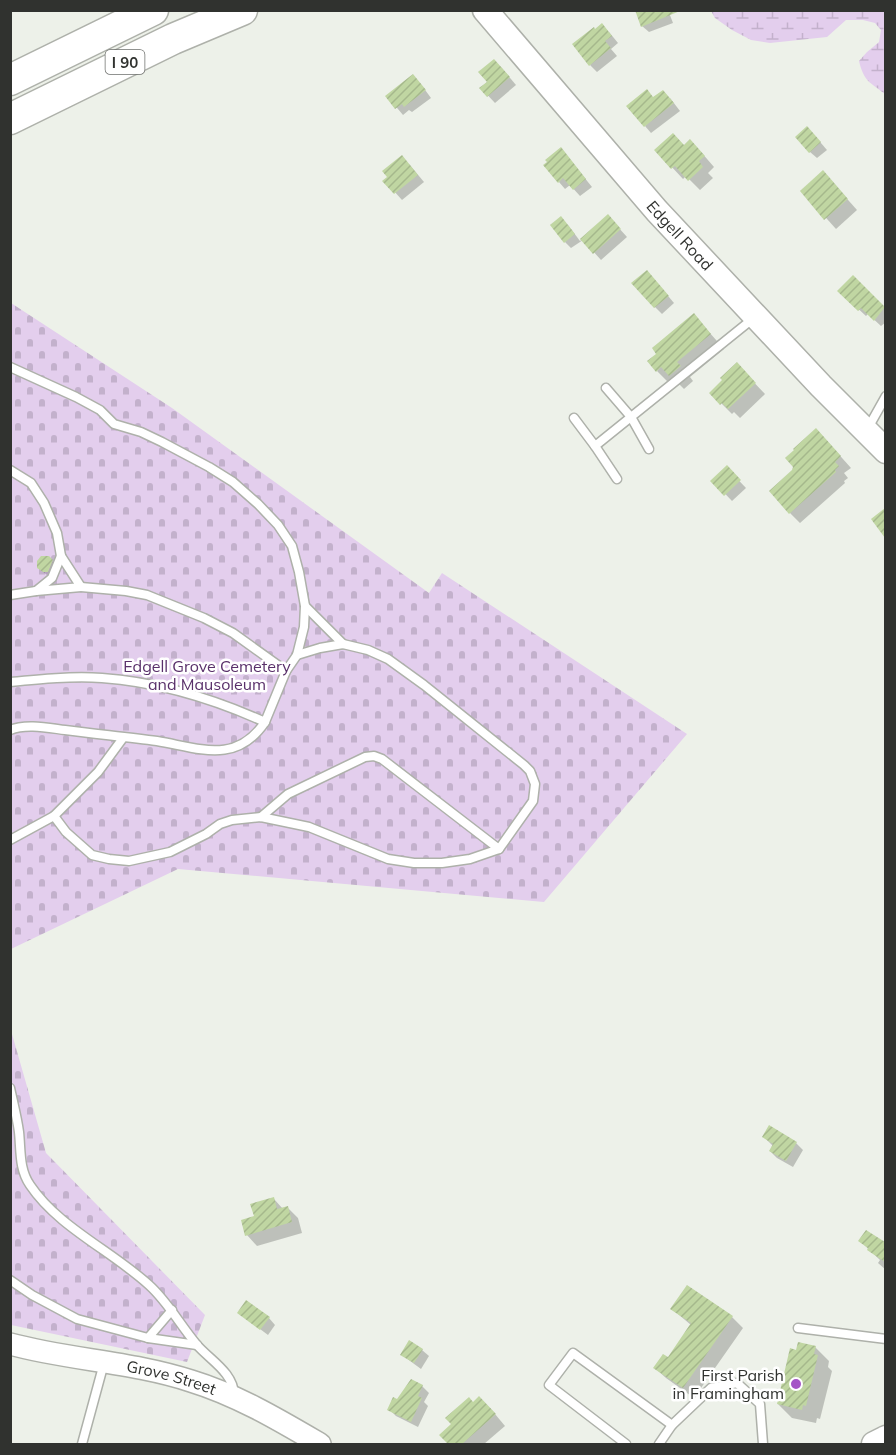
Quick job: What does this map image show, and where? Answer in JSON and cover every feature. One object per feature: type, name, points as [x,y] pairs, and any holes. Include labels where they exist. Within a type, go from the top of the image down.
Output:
[{"type":"highway","name":"I 90","points":[[10,80],[153,10]]},
{"type":"highway","name":"I 90","points":[[10,119],[155,48],[242,10]]},
{"type":"main road","name":"Edgell Road","points":[[485,10],[657,211],[755,317],[885,451]]},
{"type":"main road","points":[[874,1444],[885,1438]]},
{"type":"street","name":"Grove Street","points":[[10,1344],[170,1375],[210,1387],[320,1444]]},
{"type":"lane","points":[[595,446],[755,317]]},
{"type":"lane","points":[[10,367],[76,397],[100,410],[114,424],[141,432],[162,442],[233,482],[278,525],[292,546],[305,606],[304,627],[297,655],[286,671],[265,722],[251,739],[234,748],[202,750],[158,741],[45,728],[17,727],[10,730]]},
{"type":"lane","points":[[606,388],[631,417],[649,449]]},
{"type":"lane","points":[[866,431],[885,396]]},
{"type":"lane","points":[[574,418],[617,479]]},
{"type":"lane","points":[[10,470],[31,483],[44,503],[57,533],[61,556],[81,588]]},
{"type":"lane","points":[[36,591],[52,578],[61,556]]},
{"type":"lane","points":[[10,595],[81,588],[147,595],[204,618],[233,633],[286,671]]},
{"type":"lane","points":[[305,606],[343,644]]},
{"type":"lane","points":[[54,816],[66,832],[92,855],[129,861],[170,852],[226,822],[261,817],[309,827],[388,858],[414,862],[470,859],[500,849],[533,801],[535,784],[530,771],[524,765],[388,659],[368,650],[343,644],[297,655]]},
{"type":"lane","points":[[10,682],[103,678],[151,685],[193,695],[265,722]]},
{"type":"lane","points":[[10,840],[54,816],[98,772],[123,738]]},
{"type":"lane","points":[[261,817],[288,794],[365,757],[374,756],[382,759],[500,849]]},
{"type":"lane","points":[[10,1088],[19,1131],[21,1166],[29,1184],[67,1222],[148,1284],[172,1310],[197,1345],[231,1381],[234,1398]]},
{"type":"lane","points":[[10,1280],[32,1295],[77,1319],[148,1338],[197,1345]]},
{"type":"lane","points":[[148,1338],[172,1310]]},
{"type":"lane","points":[[798,1328],[885,1339]]},
{"type":"lane","points":[[626,1444],[549,1385],[573,1353],[672,1425]]},
{"type":"lane","points":[[82,1444],[104,1363]]},
{"type":"lane","points":[[659,1444],[672,1425],[711,1388],[737,1383],[760,1404],[763,1444]]},
{"type":"green space","points":[[711,11],[885,11],[885,94],[865,78],[859,61],[879,42],[881,30],[875,23],[846,20],[827,37],[770,43],[751,40],[732,30],[715,18]]},
{"type":"green space","name":"Edgell Grove Cemetery and Mausoleum","points":[[11,303],[172,408],[429,593],[442,573],[687,734],[544,902],[178,869],[11,949]]},
{"type":"green space","points":[[10,1027],[46,1153],[205,1315],[187,1362],[11,1325]]},
{"type":"building","points":[[635,10],[680,10],[680,11],[641,27]]},
{"type":"building","points":[[602,23],[612,36],[605,41],[611,48],[589,66],[572,44]]},
{"type":"building","points":[[494,59],[510,77],[487,97],[479,88],[487,82],[478,72]]},
{"type":"building","points":[[413,74],[426,90],[404,107],[402,104],[395,109],[385,96]]},
{"type":"building","points":[[647,89],[653,97],[663,90],[674,103],[644,127],[626,106]]},
{"type":"building","points":[[807,126],[821,142],[809,153],[795,137]]},
{"type":"building","points":[[673,133],[684,145],[690,139],[705,156],[699,161],[703,167],[688,181],[675,166],[671,169],[654,150]]},
{"type":"building","points":[[561,147],[586,179],[573,190],[563,178],[558,183],[543,165],[547,162],[545,160]]},
{"type":"building","points":[[402,155],[418,175],[394,194],[382,181],[387,177],[382,171]]},
{"type":"building","points":[[823,170],[848,199],[824,220],[800,191]]},
{"type":"building","points":[[608,214],[621,229],[593,254],[580,239]]},
{"type":"building","points":[[561,216],[575,234],[564,243],[550,225]]},
{"type":"building","points":[[647,270],[669,296],[654,308],[631,283]]},
{"type":"building","points":[[853,275],[885,307],[874,321],[861,308],[858,311],[837,291]]},
{"type":"building","points":[[694,313],[711,334],[677,362],[681,366],[669,376],[661,367],[656,372],[647,361],[656,354],[652,348]]},
{"type":"building","points":[[737,362],[756,383],[728,409],[722,403],[720,405],[709,393],[722,380],[720,378]]},
{"type":"building","points":[[816,428],[841,456],[835,462],[839,466],[836,472],[789,514],[769,491],[792,470],[793,467],[785,458]]},
{"type":"building","points":[[727,465],[741,480],[724,496],[710,481]]},
{"type":"building","points":[[885,508],[885,538],[871,519]]},
{"type":"building","points":[[41,556],[49,556],[53,560],[48,572],[37,568],[37,561]]},
{"type":"building","points":[[769,1125],[797,1142],[786,1161],[769,1151],[773,1144],[762,1137]]},
{"type":"building","points":[[274,1197],[277,1209],[288,1206],[292,1222],[245,1236],[241,1220],[254,1216],[250,1204]]},
{"type":"building","points":[[866,1230],[885,1242],[885,1262],[858,1241]]},
{"type":"building","points":[[687,1285],[733,1316],[683,1388],[653,1368],[663,1354],[668,1357],[691,1323],[670,1309]]},
{"type":"building","points":[[246,1300],[270,1317],[260,1330],[237,1313]]},
{"type":"building","points":[[409,1340],[423,1349],[414,1363],[400,1355]]},
{"type":"building","name":"First Parish in Framingham","points":[[798,1342],[816,1346],[814,1354],[818,1355],[806,1406],[803,1405],[802,1410],[777,1404],[790,1348],[796,1350]]},
{"type":"building","points":[[411,1379],[423,1385],[418,1396],[422,1398],[411,1422],[387,1410],[393,1397],[397,1399]]},
{"type":"building","points":[[479,1396],[496,1414],[462,1444],[448,1444],[439,1435],[451,1424],[445,1418],[469,1397],[473,1402]]},
{"type":"place","name":"First Parish in Framingham","points":[[796,1384]]}]
